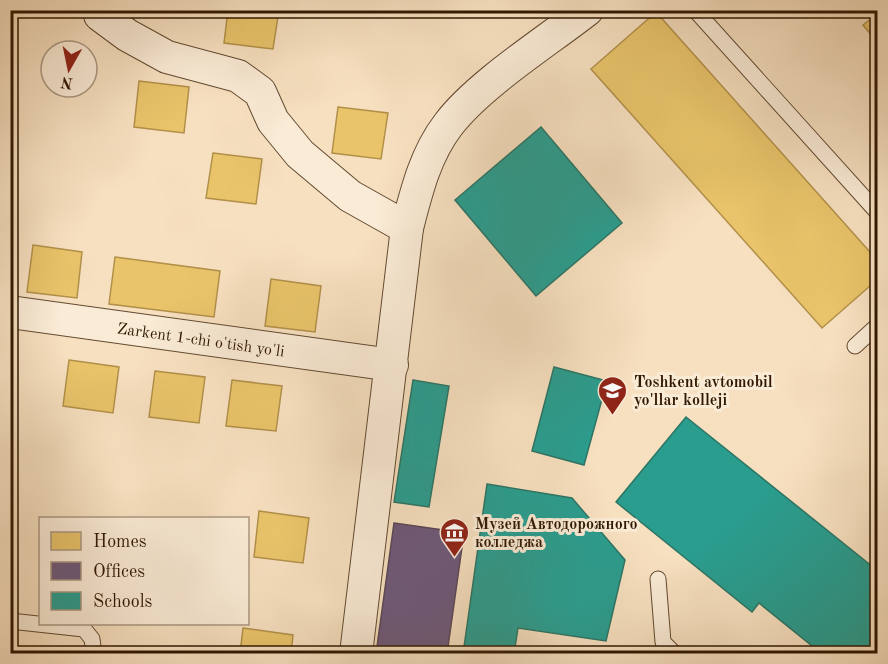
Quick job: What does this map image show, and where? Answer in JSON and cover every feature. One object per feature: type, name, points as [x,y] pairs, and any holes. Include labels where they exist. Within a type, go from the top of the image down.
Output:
[{"type":"street","points":[[356,654],[407,228],[420,177],[447,125],[489,85],[587,10]]},
{"type":"street","points":[[100,15],[127,35],[166,57],[238,76],[260,92],[273,121],[300,154],[350,196],[407,228]]},
{"type":"street","name":"Zarkent 1-chi o'tish yo'li","points":[[10,312],[392,365]]},
{"type":"lane","points":[[695,10],[878,213]]},
{"type":"lane","points":[[855,346],[878,325]]},
{"type":"lane","points":[[658,579],[663,642],[675,654]]},
{"type":"lane","points":[[10,621],[39,624]]},
{"type":"lane","points":[[47,625],[84,629],[92,639],[94,654]]},
{"type":"building: Homes","points":[[136,10],[186,10],[185,18],[136,13]]},
{"type":"building: Homes","points":[[228,10],[279,10],[273,49],[224,43]]},
{"type":"building: Homes","points":[[656,12],[878,261],[878,279],[822,328],[591,69]]},
{"type":"building: Homes","points":[[878,13],[878,43],[863,25]]},
{"type":"building: Homes","points":[[139,81],[189,87],[184,133],[134,127]]},
{"type":"building: Homes","points":[[338,107],[388,113],[381,159],[332,153]]},
{"type":"building: Homes","points":[[213,153],[262,159],[256,204],[206,198]]},
{"type":"building: Homes","points":[[33,245],[82,252],[77,298],[27,292]]},
{"type":"building: Homes","points":[[115,257],[220,271],[214,317],[109,304]]},
{"type":"building: Homes","points":[[271,279],[321,286],[315,332],[265,326]]},
{"type":"building: Homes","points":[[10,353],[16,353],[11,399],[10,399]]},
{"type":"building: Homes","points":[[69,360],[119,367],[113,413],[63,406]]},
{"type":"building: Homes","points":[[155,371],[205,377],[199,423],[149,417]]},
{"type":"building: Homes","points":[[232,380],[282,386],[276,431],[226,426]]},
{"type":"building: Homes","points":[[259,511],[309,518],[303,563],[254,557]]},
{"type":"building: Homes","points":[[243,628],[293,635],[291,654],[240,654]]},
{"type":"building: Offices","points":[[394,523],[464,533],[447,654],[376,654]]},
{"type":"building: Schools","points":[[541,127],[622,223],[536,296],[455,200]]},
{"type":"building: Schools","points":[[554,367],[607,381],[584,465],[532,451]]},
{"type":"building: Schools","points":[[413,380],[449,386],[429,507],[394,502]]},
{"type":"building: Schools","points":[[686,417],[878,571],[878,654],[822,654],[759,603],[752,612],[616,502]]},
{"type":"building: Schools","points":[[487,484],[572,498],[625,560],[606,641],[518,628],[514,654],[463,654]]},
{"type":"place","name":"Toshkent avtomobil yo'llar kolleji","points":[[613,416]]},
{"type":"place","name":"Музей Автодорожного колледжа","points":[[454,558]]}]
